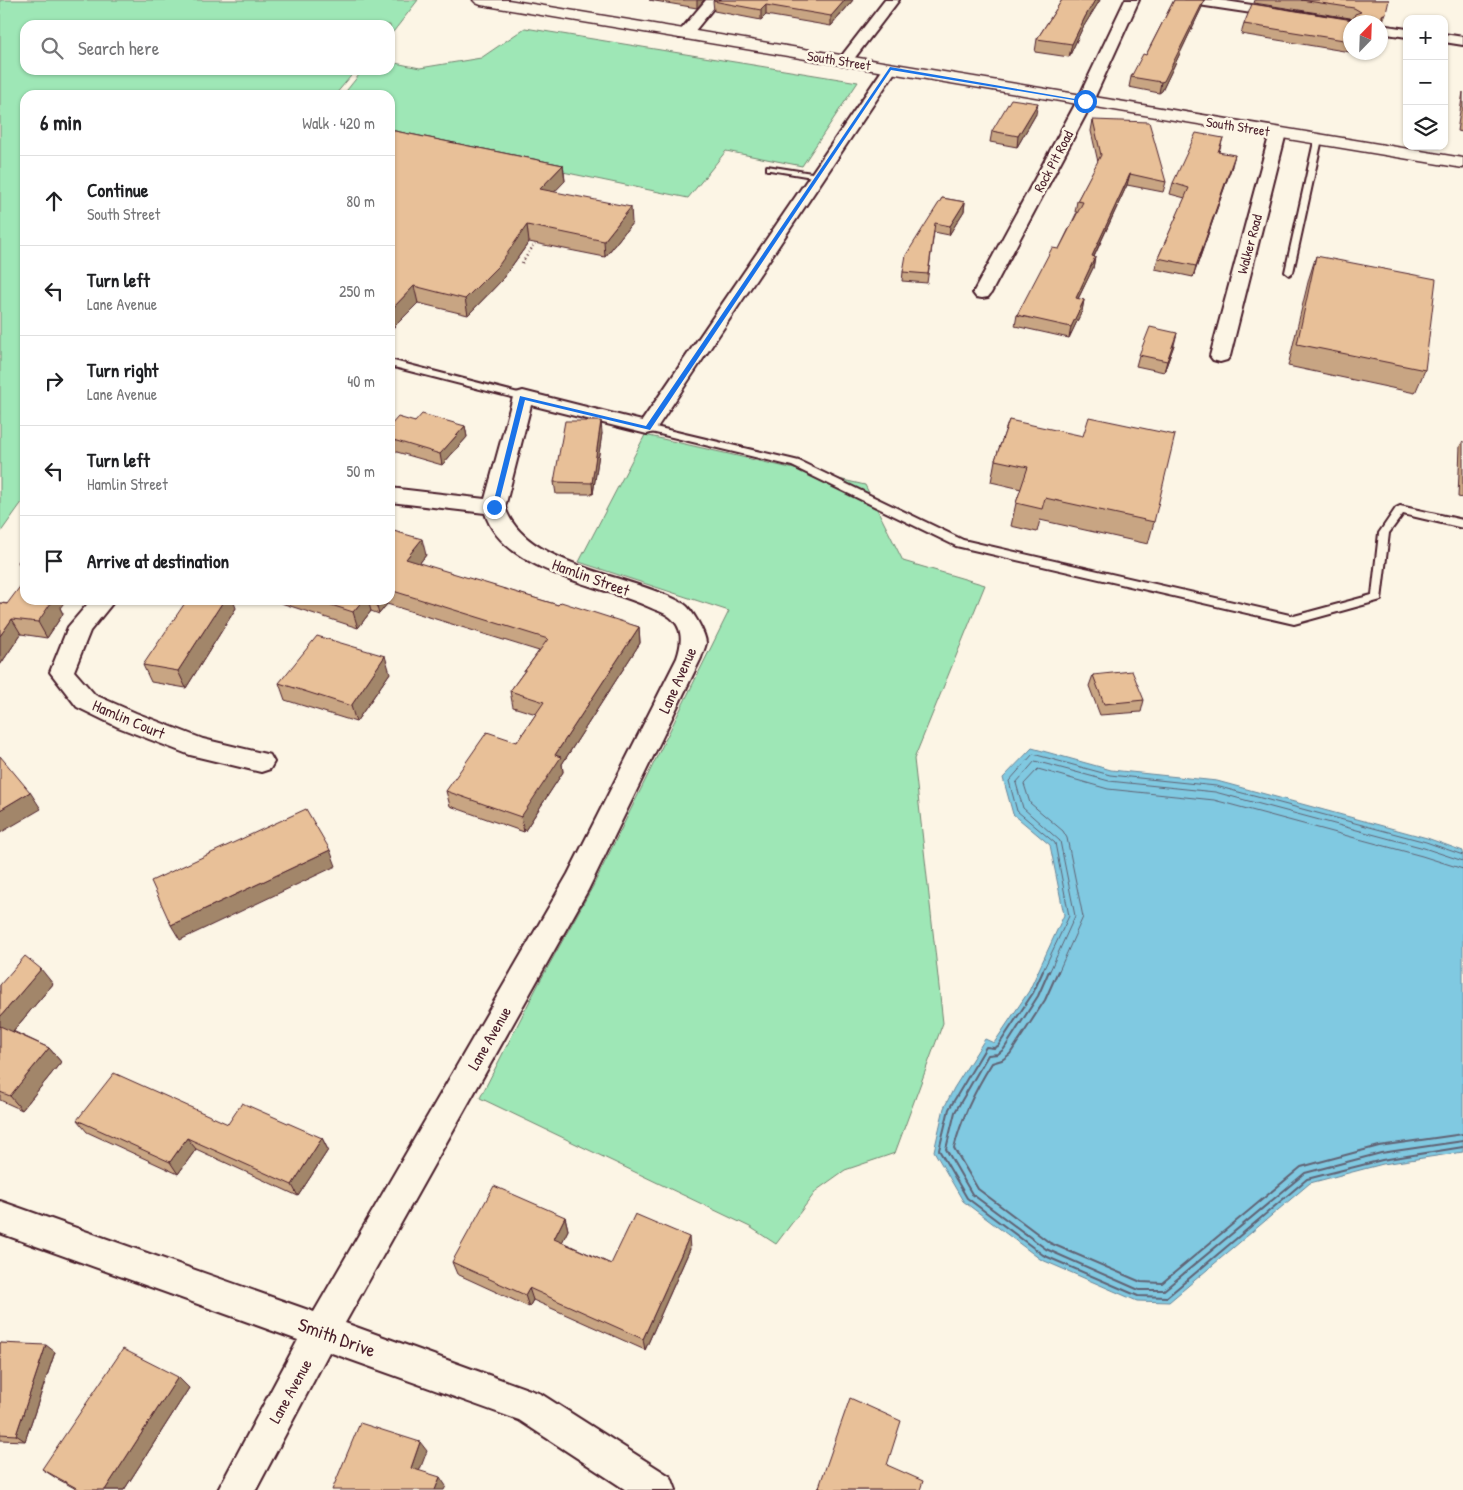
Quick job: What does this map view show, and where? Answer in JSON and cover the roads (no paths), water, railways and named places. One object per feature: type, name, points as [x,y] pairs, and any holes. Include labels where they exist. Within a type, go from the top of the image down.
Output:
[{"type":"main road","name":"South Street","points":[[481,0],[513,3],[684,35],[1463,163]]},
{"type":"street","points":[[684,35],[713,0]]},
{"type":"street","points":[[845,61],[892,0]]},
{"type":"street","name":"Rock Pit Road","points":[[982,293],[1085,101],[1132,0]]},
{"type":"street","points":[[1192,0],[1343,23]]},
{"type":"street","points":[[1388,30],[1403,32]]},
{"type":"street","points":[[1448,39],[1463,41]]},
{"type":"street","points":[[395,496],[494,507],[523,397],[647,428],[890,69]]},
{"type":"street","name":"Walker Road","points":[[1220,356],[1278,132]]},
{"type":"street","name":"Hamlin Street","points":[[494,507],[498,520],[509,534],[522,546],[550,563],[646,596]]},
{"type":"street","name":"Lane Avenue","points":[[236,1490],[322,1331],[578,882],[689,658],[694,643],[692,632],[686,621],[674,608],[646,596]]},
{"type":"street","name":"Hamlin Court","points":[[99,605],[80,626],[62,672],[86,701],[127,720],[199,748],[261,762]]},
{"type":"street","name":"Smith Drive","points":[[3,1224],[322,1331],[529,1406],[658,1490]]},
{"type":"lane","points":[[1288,272],[1318,139]]},
{"type":"lane","points":[[770,168],[818,176]]},
{"type":"lane","points":[[395,364],[523,397]]},
{"type":"lane","points":[[647,428],[795,463],[960,543],[1294,620],[1377,597],[1384,533],[1400,510],[1463,524]]},
{"type":"water","points":[[1032,748],[1111,770],[1217,781],[1427,838],[1463,851],[1463,1152],[1383,1164],[1310,1183],[1169,1302],[1137,1301],[1040,1259],[963,1201],[934,1151],[944,1108],[954,1088],[985,1039],[994,1043],[1029,991],[1064,915],[1050,845],[1013,814],[1003,778]]}]
